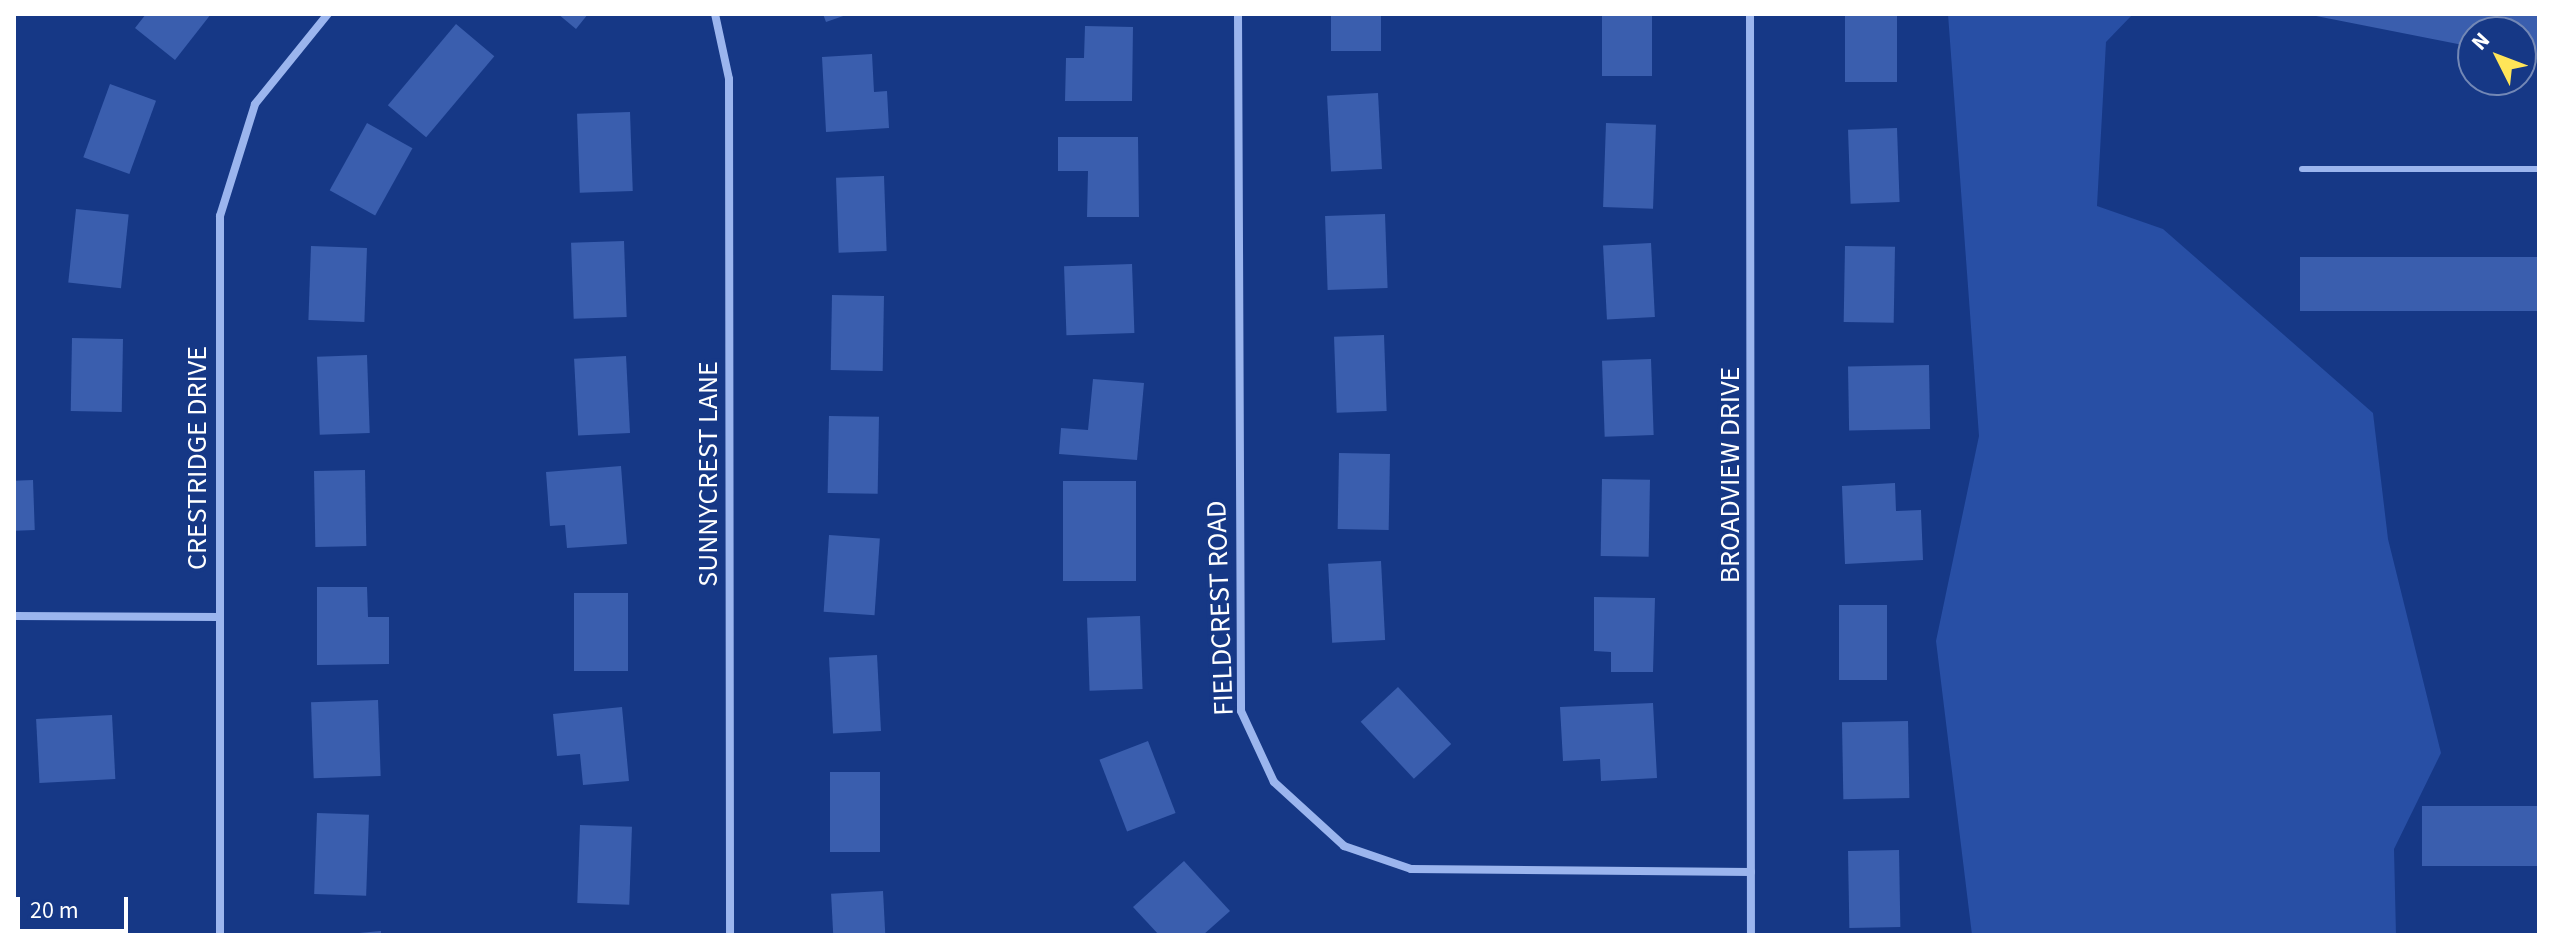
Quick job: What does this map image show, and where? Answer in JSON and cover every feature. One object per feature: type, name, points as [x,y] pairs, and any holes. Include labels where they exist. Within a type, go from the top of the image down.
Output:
[{"type":"street","name":"CRESTRIDGE DRIVE","points":[[220,935],[220,216],[255,104],[328,14]]},
{"type":"street","name":"SUNNYCREST LANE","points":[[715,14],[729,79],[730,935]]},
{"type":"street","name":"FIELDCREST ROAD","points":[[1238,14],[1241,711],[1274,782],[1344,846],[1411,869],[1751,872]]},
{"type":"street","name":"BROADVIEW DRIVE","points":[[1750,14],[1751,935]]},
{"type":"street","points":[[14,616],[219,617]]},
{"type":"lane","points":[[2302,169],[2539,169]]},
{"type":"shaded area","points":[[1948,14],[2133,14],[2106,42],[2097,206],[2163,229],[2373,413],[2388,539],[2441,753],[2394,849],[2396,935],[1972,935],[1936,641],[1979,436]]},
{"type":"building","points":[[146,14],[211,14],[175,60],[135,28]]},
{"type":"building","points":[[558,14],[588,14],[576,29]]},
{"type":"building","points":[[823,14],[849,14],[826,22]]},
{"type":"building","points":[[1331,14],[1381,14],[1381,51],[1331,51]]},
{"type":"building","points":[[1602,14],[1652,14],[1652,76],[1602,76]]},
{"type":"building","points":[[1845,14],[1897,14],[1897,82],[1845,82]]},
{"type":"building","points":[[2306,14],[2539,14],[2539,60],[2537,16],[2457,16],[2457,44]]},
{"type":"building","points":[[456,24],[494,56],[426,137],[388,105]]},
{"type":"building","points":[[1085,26],[1133,27],[1132,101],[1065,101],[1066,58],[1084,58]]},
{"type":"building","points":[[872,54],[874,92],[887,91],[889,128],[826,132],[822,57]]},
{"type":"building","points":[[110,84],[156,101],[129,174],[83,157]]},
{"type":"building","points":[[1378,93],[1382,169],[1331,172],[1327,96]]},
{"type":"building","points":[[630,112],[633,191],[580,193],[577,114]]},
{"type":"building","points":[[367,123],[412,148],[375,216],[330,190]]},
{"type":"building","points":[[1606,123],[1656,125],[1653,209],[1603,207]]},
{"type":"building","points":[[1897,128],[1900,202],[1851,204],[1848,130]]},
{"type":"building","points":[[1058,137],[1138,137],[1139,217],[1087,217],[1088,171],[1058,171]]},
{"type":"building","points":[[884,176],[887,251],[839,253],[836,178]]},
{"type":"building","points":[[76,209],[129,215],[121,288],[68,283]]},
{"type":"building","points":[[1385,214],[1388,288],[1328,290],[1325,216]]},
{"type":"building","points":[[624,241],[627,317],[574,319],[571,243]]},
{"type":"building","points":[[1651,243],[1655,317],[1607,319],[1603,246]]},
{"type":"building","points":[[311,246],[367,248],[364,322],[308,320]]},
{"type":"building","points":[[1845,246],[1895,247],[1894,323],[1844,322]]},
{"type":"building","points":[[2300,257],[2539,257],[2539,311],[2300,311]]},
{"type":"building","points":[[1132,264],[1134,333],[1066,335],[1064,266]]},
{"type":"building","points":[[832,295],[884,296],[883,371],[831,370]]},
{"type":"building","points":[[1384,335],[1387,411],[1337,413],[1334,337]]},
{"type":"building","points":[[72,338],[123,339],[122,412],[71,411]]},
{"type":"building","points":[[367,355],[370,433],[320,435],[317,357]]},
{"type":"building","points":[[626,356],[630,433],[578,436],[574,359]]},
{"type":"building","points":[[1651,359],[1654,435],[1605,437],[1602,361]]},
{"type":"building","points":[[1929,365],[1930,429],[1849,430],[1848,366]]},
{"type":"building","points":[[1093,379],[1144,383],[1137,460],[1059,454],[1061,428],[1088,430]]},
{"type":"building","points":[[829,416],[879,417],[878,494],[828,493]]},
{"type":"building","points":[[1339,453],[1390,454],[1389,530],[1338,529]]},
{"type":"building","points":[[621,466],[627,544],[567,548],[565,525],[550,526],[546,472]]},
{"type":"building","points":[[365,470],[366,546],[315,547],[314,471]]},
{"type":"building","points":[[1602,479],[1650,480],[1649,557],[1601,556]]},
{"type":"building","points":[[33,480],[35,530],[16,531],[14,481]]},
{"type":"building","points":[[1063,481],[1136,481],[1136,581],[1063,581]]},
{"type":"building","points":[[1895,483],[1896,511],[1921,510],[1923,560],[1845,564],[1842,486]]},
{"type":"building","points":[[829,535],[880,539],[875,615],[824,612]]},
{"type":"building","points":[[1381,561],[1385,640],[1332,643],[1328,564]]},
{"type":"building","points":[[317,587],[367,587],[368,617],[389,617],[389,664],[317,665]]},
{"type":"building","points":[[574,593],[628,593],[628,671],[574,671]]},
{"type":"building","points":[[1594,597],[1655,598],[1653,672],[1611,672],[1611,652],[1594,651]]},
{"type":"building","points":[[1839,605],[1887,605],[1887,680],[1839,680]]},
{"type":"building","points":[[1140,616],[1143,689],[1090,691],[1087,618]]},
{"type":"building","points":[[877,655],[881,731],[833,733],[829,658]]},
{"type":"building","points":[[1398,687],[1451,744],[1414,779],[1361,722]]},
{"type":"building","points":[[378,700],[381,776],[314,778],[311,702]]},
{"type":"building","points":[[1653,703],[1657,778],[1601,781],[1600,759],[1563,761],[1560,707]]},
{"type":"building","points":[[622,707],[629,781],[583,785],[580,754],[557,756],[553,714]]},
{"type":"building","points":[[112,715],[115,779],[39,783],[36,719]]},
{"type":"building","points":[[1908,721],[1909,798],[1843,799],[1842,722]]},
{"type":"building","points":[[1148,741],[1176,813],[1127,832],[1099,760]]},
{"type":"building","points":[[830,772],[880,772],[880,852],[830,852]]},
{"type":"building","points":[[2422,806],[2539,806],[2539,866],[2422,866]]},
{"type":"building","points":[[317,813],[369,815],[366,896],[314,894]]},
{"type":"building","points":[[580,825],[632,827],[629,905],[577,903]]},
{"type":"building","points":[[1899,850],[1900,927],[1849,928],[1848,851]]},
{"type":"building","points":[[1184,861],[1230,911],[1203,935],[1159,935],[1133,907]]},
{"type":"building","points":[[883,891],[885,935],[833,935],[831,894]]},
{"type":"building","points":[[381,931],[381,935],[359,935],[359,933]]}]
